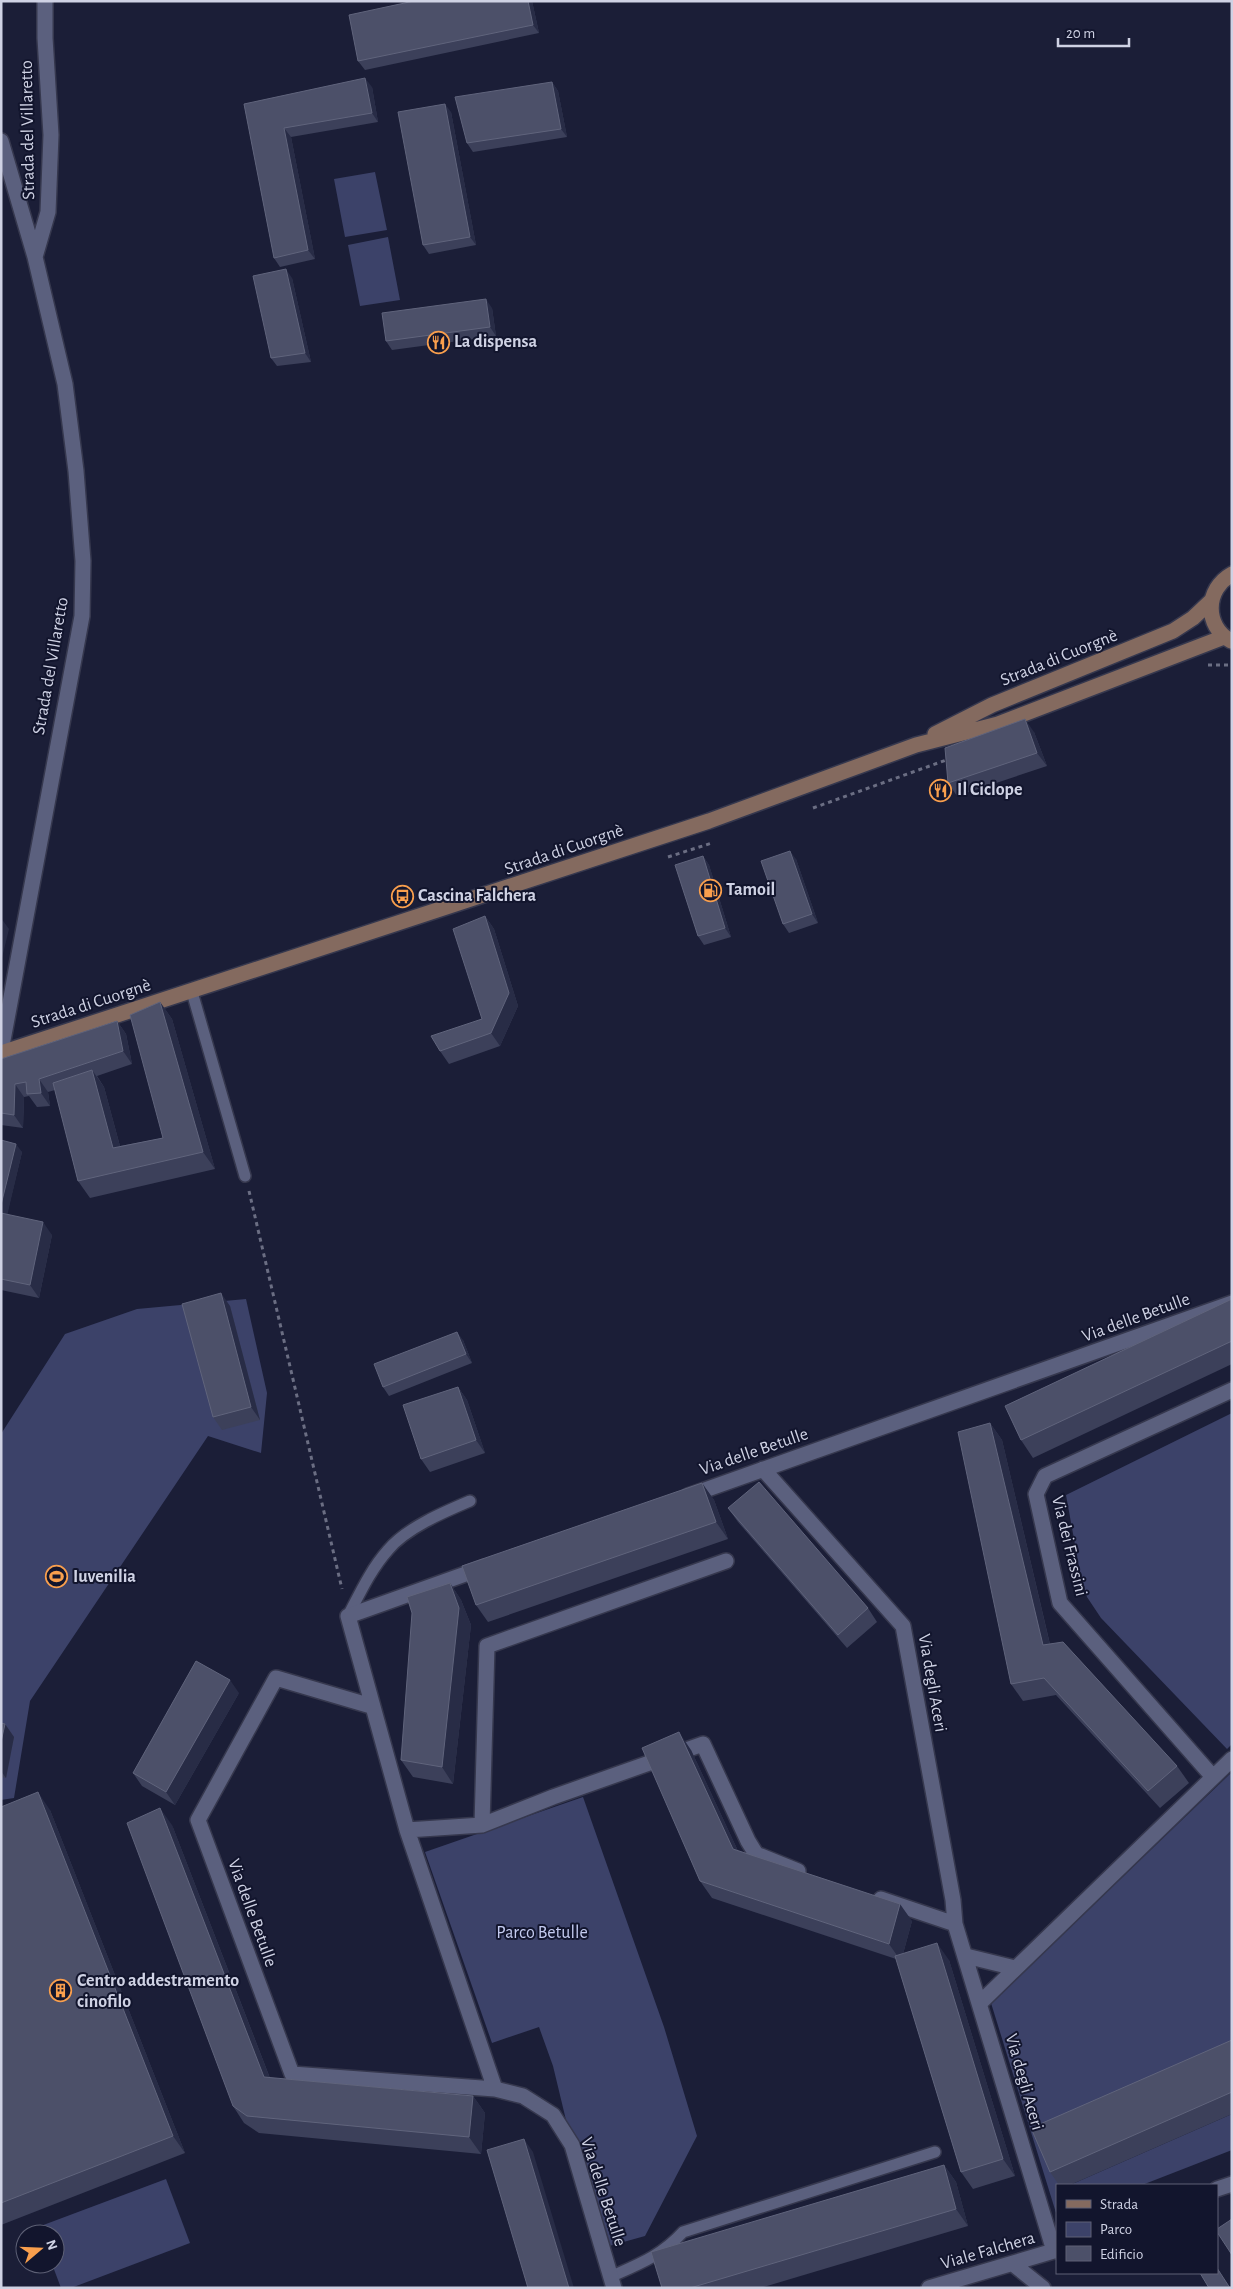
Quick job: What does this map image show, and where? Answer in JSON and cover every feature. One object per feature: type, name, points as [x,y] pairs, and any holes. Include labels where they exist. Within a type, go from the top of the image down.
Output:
[{"type":"main road","name":"Strada di Cuorgnè","points":[[916,745],[992,705],[1173,631],[1193,618],[1211,600],[1222,580],[1232,574]]},
{"type":"main road","points":[[1211,600],[1213,621],[1228,639]]},
{"type":"main road","name":"Strada di Cuorgnè","points":[[1,1052],[192,992],[709,821],[916,745],[998,724],[1228,639]]},
{"type":"street","name":"Strada del Villaretto","points":[[36,257],[49,202],[51,135],[45,38],[45,1]]},
{"type":"street","name":"Strada del Villaretto","points":[[1,141],[36,257],[65,384],[76,471],[83,560],[82,616],[1,1052]]},
{"type":"street","name":"Via delle Betulle","points":[[670,1502],[1232,1303]]},
{"type":"street","name":"Via dei Frassini","points":[[1213,1777],[1060,1603],[1036,1494],[1045,1476],[1232,1390]]},
{"type":"street","name":"Via degli Aceri","points":[[763,1469],[903,1626],[953,1900],[955,1924],[1056,2251]]},
{"type":"street","points":[[495,2089],[407,1830],[371,1706],[348,1616],[503,1561]]},
{"type":"street","points":[[482,1825],[487,1646],[726,1561]]},
{"type":"street","name":"Via delle Betulle","points":[[371,1706],[276,1678],[198,1820],[292,2074],[495,2089],[523,2096],[553,2115],[572,2145],[612,2282]]},
{"type":"street","points":[[407,1830],[482,1825],[553,1797],[702,1744],[756,1854],[771,1862],[808,1874]]},
{"type":"street","points":[[980,2002],[1232,1759]]},
{"type":"street","points":[[863,1893],[955,1924]]},
{"type":"street","points":[[966,1956],[1016,1968]]},
{"type":"street","points":[[1218,2189],[1232,2184]]},
{"type":"street","name":"Viale Falchera","points":[[928,2288],[983,2281],[1013,2264],[1056,2251]]},
{"type":"street","points":[[1013,2264],[1043,2288]]},
{"type":"lane","points":[[192,992],[245,1176]]},
{"type":"lane","points":[[348,1616],[374,1568],[389,1548],[428,1519],[470,1501]]},
{"type":"lane","points":[[612,2282],[669,2248],[682,2232],[935,2152]]},
{"type":"path","points":[[245,1176],[348,1616]]},
{"type":"green space","points":[[375,172],[387,230],[345,237],[334,179]]},
{"type":"green space","points":[[388,237],[400,300],[360,306],[348,245]]},
{"type":"green space","name":"Iuvenilia","points":[[246,1299],[267,1393],[261,1453],[208,1436],[30,1701],[14,1798],[1,1800],[1,1434],[65,1334],[137,1309]]},
{"type":"green space","points":[[1232,1413],[1232,1744],[1227,1749],[1101,1618],[1087,1597],[1080,1572],[1066,1495]]},
{"type":"green space","points":[[1232,1772],[1232,2062],[1061,2184],[1056,2184],[1056,2213],[991,2003]]},
{"type":"green space","name":"Parco Betulle","points":[[583,1797],[664,2027],[697,2136],[645,2236],[602,2248],[572,2145],[553,2066],[539,2027],[492,2043],[425,1852]]},
{"type":"green space","points":[[1232,2114],[1232,2150],[1145,2184],[1072,2184]]},
{"type":"green space","points":[[166,2179],[190,2243],[71,2288],[61,2288],[56,2274],[65,2274],[65,2224],[46,2224]]},
{"type":"building","points":[[414,1],[528,1],[533,25],[358,61],[349,15]]},
{"type":"building","points":[[365,78],[372,113],[284,128],[308,250],[274,258],[244,104]]},
{"type":"building","points":[[552,82],[561,129],[467,143],[455,97]]},
{"type":"building","points":[[445,104],[470,237],[423,245],[398,112]]},
{"type":"building","points":[[286,269],[305,353],[271,358],[253,276]]},
{"type":"building","points":[[486,299],[490,327],[386,341],[382,313]]},
{"type":"building","points":[[1025,719],[1037,753],[948,783],[945,748]]},
{"type":"building","points":[[790,851],[812,914],[783,924],[761,861]]},
{"type":"building","points":[[703,856],[725,928],[698,936],[675,865]]},
{"type":"building","points":[[485,916],[509,993],[491,1033],[440,1051],[431,1036],[482,1019],[453,929]]},
{"type":"building","points":[[160,1002],[203,1152],[78,1181],[53,1083],[92,1070],[113,1148],[163,1138],[130,1015]]},
{"type":"building","points":[[117,1021],[123,1051],[39,1079],[41,1093],[27,1094],[26,1082],[15,1084],[14,1115],[1,1113],[1,1059]]},
{"type":"building","points":[[1,1140],[16,1144],[1,1205]]},
{"type":"building","points":[[1,1213],[43,1222],[30,1285],[1,1279]]},
{"type":"building","points":[[221,1293],[251,1407],[213,1417],[182,1304]]},
{"type":"building","points":[[1232,1299],[1232,1341],[1021,1440],[1005,1406]]},
{"type":"building","points":[[457,1332],[466,1354],[383,1387],[374,1364]]},
{"type":"building","points":[[458,1387],[476,1440],[421,1459],[403,1405]]},
{"type":"building","points":[[990,1423],[1043,1645],[1063,1642],[1177,1766],[1148,1791],[1044,1678],[1011,1684],[958,1432]]},
{"type":"building","points":[[759,1482],[868,1608],[838,1635],[728,1508]]},
{"type":"building","points":[[702,1483],[716,1522],[476,1605],[462,1566]]},
{"type":"building","points":[[450,1583],[459,1608],[442,1767],[401,1760],[412,1613],[407,1597]]},
{"type":"building","points":[[196,1661],[230,1680],[166,1792],[133,1773]]},
{"type":"building","points":[[1,1723],[5,1724],[1,1742]]},
{"type":"building","points":[[679,1732],[733,1849],[900,1904],[889,1944],[700,1881],[642,1748]]},
{"type":"building","name":"Centro addestramento cinofilo","points":[[38,1792],[173,2136],[1,2203],[1,1807]]},
{"type":"building","points":[[160,1808],[264,2077],[473,2096],[469,2137],[247,2116],[233,2106],[127,1823]]},
{"type":"building","points":[[937,1943],[1003,2159],[961,2172],[895,1956]]},
{"type":"building","points":[[1232,2040],[1232,2092],[1050,2172],[1031,2128]]},
{"type":"building","points":[[524,2139],[569,2288],[528,2288],[487,2150]]},
{"type":"building","points":[[944,2165],[956,2209],[690,2288],[662,2288],[651,2252]]},
{"type":"building","points":[[1232,2219],[1232,2255],[1218,2234],[1218,2228]]},
{"type":"building","points":[[1218,2270],[1230,2288],[1209,2288],[1201,2274],[1218,2274]]},
{"type":"place","name":"La dispensa","points":[[438,342]]},
{"type":"place","name":"Il Ciclope","points":[[941,790]]},
{"type":"place","name":"Tamoil","points":[[710,890]]},
{"type":"place","name":"Cascina Falchera","points":[[402,896]]},
{"type":"place","name":"Iuvenilia","points":[[57,1577]]},
{"type":"place","name":"Centro addestramento cinofilo","points":[[61,1991]]}]
